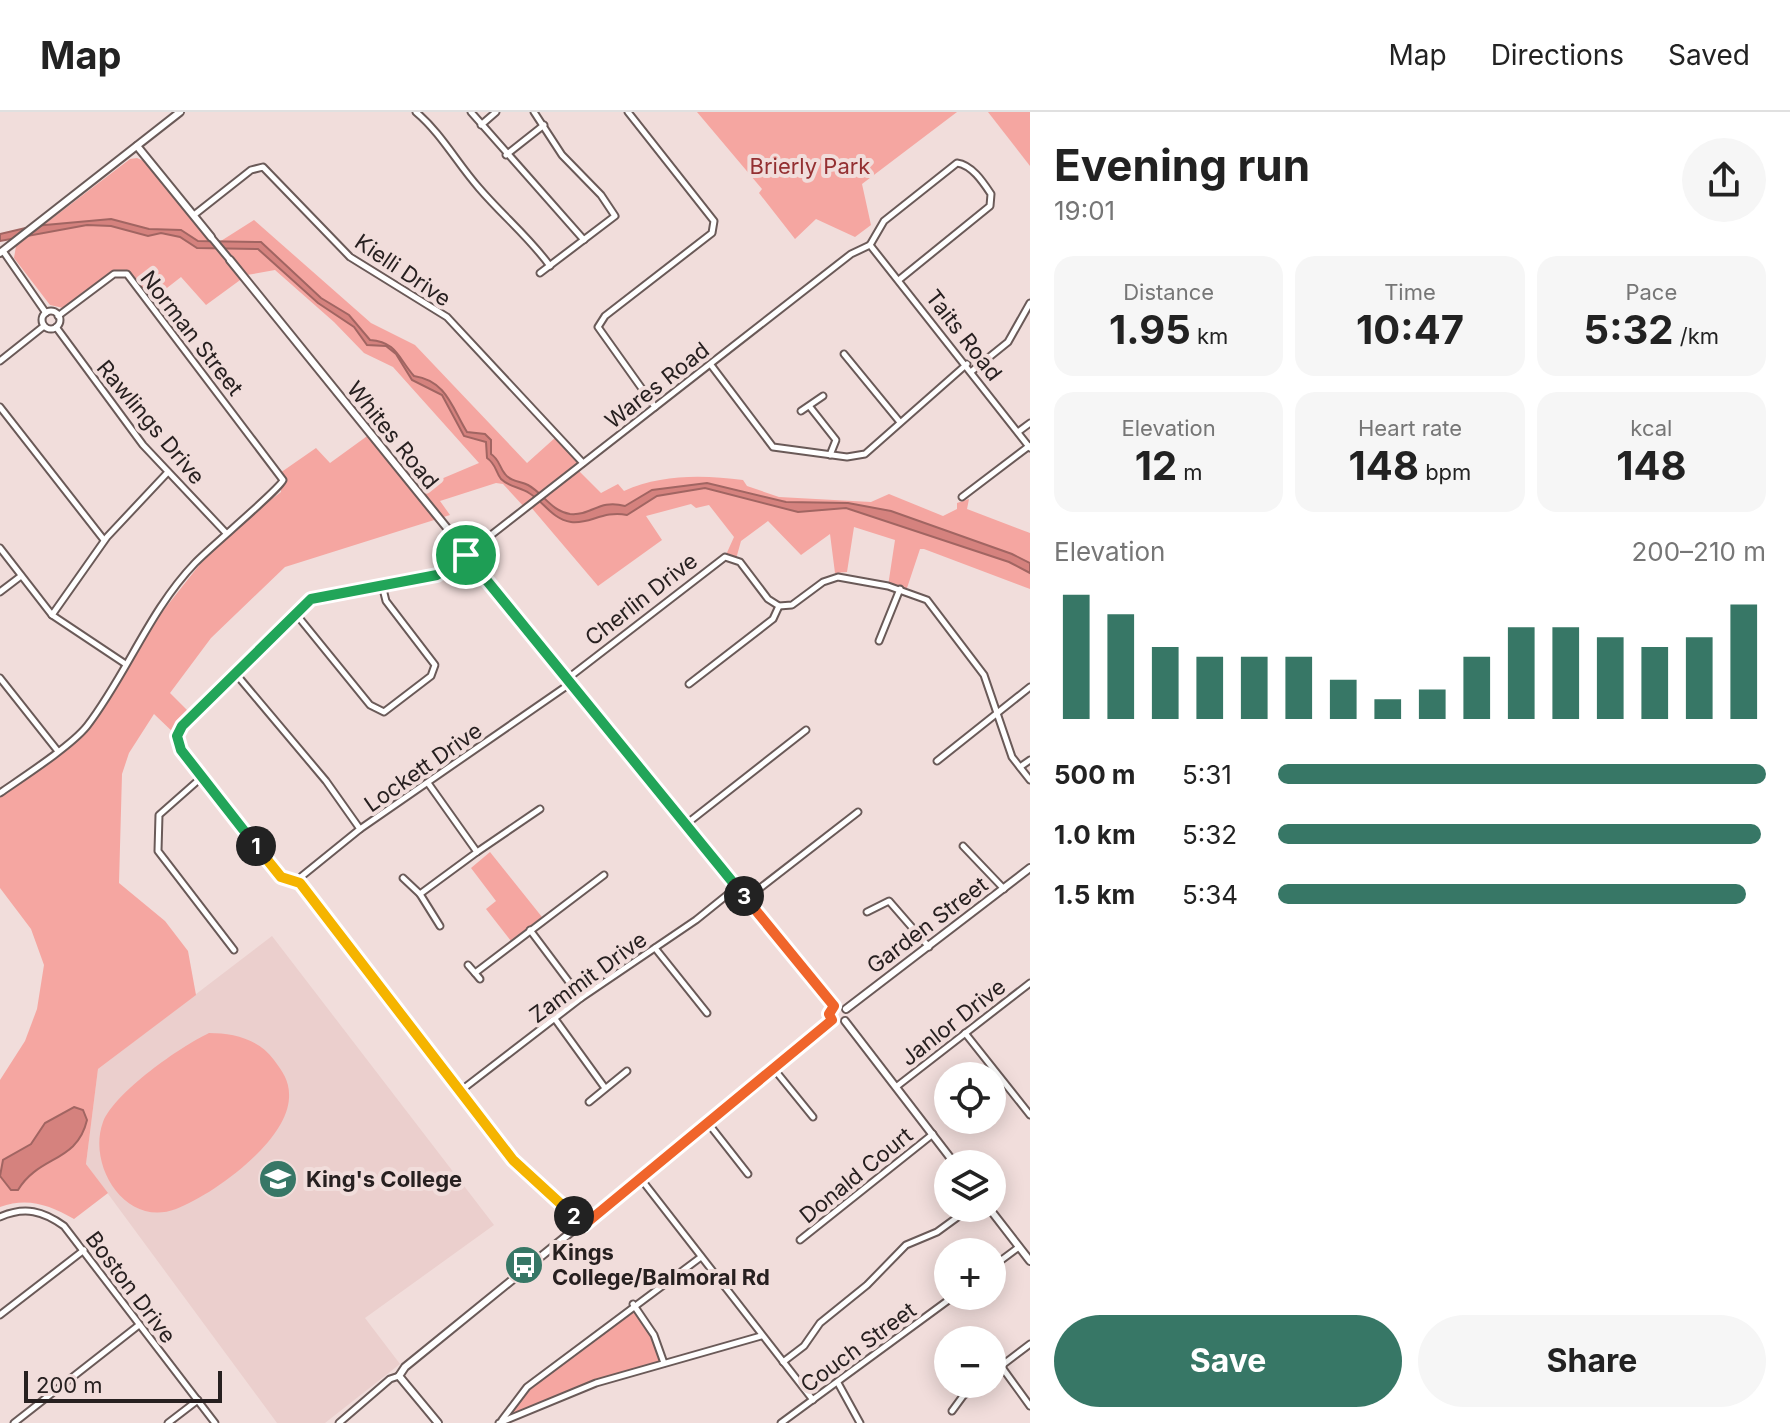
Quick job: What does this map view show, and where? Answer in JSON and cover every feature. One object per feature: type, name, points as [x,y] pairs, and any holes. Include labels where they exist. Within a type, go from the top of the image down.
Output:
[{"type":"street","points":[[0,361],[44,326],[56,327],[58,316],[46,313],[1,252],[180,112]]},
{"type":"street","points":[[416,112],[425,119],[479,189],[524,232],[550,266]]},
{"type":"street","points":[[425,119],[433,112]]},
{"type":"street","points":[[471,112],[584,240]]},
{"type":"street","points":[[481,125],[496,112]]},
{"type":"street","points":[[534,112],[562,155],[614,212],[613,218],[540,273]]},
{"type":"street","points":[[628,112],[714,221],[712,233],[605,316],[598,327],[655,407]]},
{"type":"street","points":[[506,155],[544,125]]},
{"type":"street","name":"Whites Road","points":[[137,146],[834,1006]]},
{"type":"street","points":[[870,245],[884,221],[957,163],[968,167],[979,177],[991,194],[992,203],[988,209],[900,279]]},
{"type":"street","name":"Kielli Drive","points":[[194,215],[251,170],[263,167],[350,257],[447,317],[583,463]]},
{"type":"street","name":"Wares Road","points":[[202,777],[178,744],[179,731],[316,596],[437,575],[533,504],[851,254],[870,245]]},
{"type":"street","name":"Taits Road","points":[[870,245],[967,364],[1029,447]]},
{"type":"street","name":"Norman Street","points":[[58,316],[114,274],[124,273],[283,478],[280,488],[226,533]]},
{"type":"street","points":[[972,371],[1008,342],[1030,303]]},
{"type":"street","points":[[44,326],[42,319],[46,313]]},
{"type":"street","name":"Rawlings Drive","points":[[56,327],[124,421],[226,533]]},
{"type":"street","points":[[844,354],[899,421]]},
{"type":"street","points":[[711,365],[773,447],[830,455],[865,454],[967,364]]},
{"type":"street","points":[[801,411],[823,396]]},
{"type":"street","points":[[0,407],[104,540]]},
{"type":"street","points":[[810,407],[836,440],[830,455]]},
{"type":"street","points":[[1018,432],[1030,423]]},
{"type":"street","points":[[962,497],[1029,447]]},
{"type":"street","points":[[52,615],[104,540],[168,472]]},
{"type":"street","points":[[0,793],[86,727],[157,609],[194,564],[226,533]]},
{"type":"street","points":[[0,548],[52,615],[124,663]]},
{"type":"street","name":"Cherlin Drive","points":[[569,681],[718,559],[730,557],[740,562],[768,599],[779,606]]},
{"type":"street","points":[[0,592],[21,576]]},
{"type":"street","points":[[689,684],[773,619],[779,606],[792,605],[813,588],[838,577],[900,589],[921,596],[936,610],[984,675],[1012,757],[1030,780]]},
{"type":"street","points":[[296,614],[370,705],[384,712],[425,682],[435,665],[386,601],[382,585]]},
{"type":"street","points":[[879,641],[900,589]]},
{"type":"street","points":[[236,674],[326,781],[360,829]]},
{"type":"street","points":[[0,678],[57,750]]},
{"type":"street","name":"Lockett Drive","points":[[300,883],[302,876],[360,829],[569,681]]},
{"type":"street","points":[[937,761],[1030,687]]},
{"type":"street","points":[[685,825],[806,730]]},
{"type":"street","points":[[1020,767],[1030,760]]},
{"type":"street","points":[[234,950],[158,851],[159,815],[202,777],[281,877],[300,883],[519,1167],[584,1225]]},
{"type":"street","points":[[428,783],[477,852]]},
{"type":"street","points":[[420,894],[540,809]]},
{"type":"street","points":[[746,899],[858,812]]},
{"type":"street","points":[[963,846],[1004,889]]},
{"type":"street","name":"Garden Street","points":[[846,1009],[1030,868]]},
{"type":"street","points":[[475,973],[604,875]]},
{"type":"street","points":[[403,878],[420,894],[440,926]]},
{"type":"street","name":"Zammit Drive","points":[[459,1092],[581,998],[737,887]]},
{"type":"street","points":[[867,912],[889,901],[929,947]]},
{"type":"street","points":[[530,930],[581,998]]},
{"type":"street","points":[[655,948],[707,1013]]},
{"type":"street","points":[[468,965],[480,979]]},
{"type":"street","name":"Janlor Drive","points":[[896,1087],[1028,987]]},
{"type":"street","points":[[845,1021],[838,1024],[832,1020],[829,1014],[834,1006],[846,1009],[845,1021],[945,1150]]},
{"type":"street","points":[[555,1019],[605,1088]]},
{"type":"street","points":[[339,1423],[832,1020]]},
{"type":"street","points":[[965,1033],[1030,1115]]},
{"type":"street","points":[[774,1069],[813,1117]]},
{"type":"street","points":[[589,1102],[627,1071]]},
{"type":"street","points":[[708,1123],[748,1174]]},
{"type":"street","name":"Donald Court","points":[[800,1240],[933,1134]]},
{"type":"street","points":[[641,1179],[813,1400]]},
{"type":"street","name":"Boston Drive","points":[[0,1217],[22,1210],[37,1211],[64,1226],[215,1423]]},
{"type":"street","points":[[783,1363],[804,1346],[820,1323],[867,1285],[906,1245],[937,1232],[951,1222]]},
{"type":"street","points":[[1000,1222],[1030,1261]]},
{"type":"street","points":[[1006,1257],[1019,1247]]},
{"type":"street","points":[[0,1315],[84,1250]]},
{"type":"street","points":[[500,1422],[527,1387],[633,1304],[701,1257]]},
{"type":"street","points":[[633,1304],[654,1335],[664,1363]]},
{"type":"street","name":"Couch Street","points":[[781,1423],[935,1310]]},
{"type":"street","points":[[14,1423],[139,1325]]},
{"type":"street","points":[[500,1422],[596,1383],[761,1336]]},
{"type":"street","points":[[1006,1362],[1030,1344]]},
{"type":"street","points":[[1006,1373],[1030,1406]]},
{"type":"street","points":[[399,1376],[438,1423]]},
{"type":"street","points":[[838,1383],[860,1423]]},
{"type":"street","points":[[952,1411],[962,1398]]},
{"type":"street","points":[[168,1423],[198,1400]]},
{"type":"shaded area","points":[[111,219],[149,229],[181,230],[198,241],[261,242],[321,298],[349,315],[370,340],[392,348],[414,376],[434,383],[447,397],[467,432],[485,434],[491,440],[491,454],[507,477],[528,485],[563,512],[578,514],[602,506],[625,506],[652,490],[707,483],[786,502],[848,503],[891,511],[1012,554],[1030,563],[1030,573],[1009,562],[846,508],[798,512],[705,488],[657,496],[627,515],[611,514],[578,522],[564,520],[529,493],[501,479],[487,458],[486,442],[464,436],[442,395],[412,380],[396,354],[386,346],[367,345],[354,327],[318,303],[258,249],[197,248],[180,237],[161,233],[148,236],[111,226],[87,225],[0,241],[0,234],[34,226]]},
{"type":"shaded area","name":"King's College","points":[[272,936],[494,1225],[365,1318],[400,1364],[325,1423],[277,1423],[86,1164],[98,1069]]},
{"type":"shaded area","points":[[74,1107],[83,1110],[87,1120],[75,1144],[36,1170],[18,1190],[11,1190],[0,1176],[3,1160],[31,1144],[45,1123]]},
{"type":"green space","name":"Brierly Park","points":[[697,112],[957,112],[862,184],[871,225],[855,237],[816,219],[795,239],[759,193],[762,189]]},
{"type":"green space","points":[[988,112],[1030,112],[1030,166]]},
{"type":"green space","points":[[130,159],[146,162],[213,246],[254,220],[371,323],[415,345],[527,463],[556,437],[581,464],[577,469],[601,493],[618,484],[624,491],[653,481],[713,477],[743,480],[747,486],[779,497],[871,502],[889,494],[943,516],[957,509],[957,503],[969,499],[967,509],[1030,533],[1030,589],[924,549],[920,549],[906,591],[888,586],[895,540],[854,527],[847,572],[835,573],[830,534],[801,555],[768,521],[741,541],[736,559],[725,557],[734,537],[709,505],[696,508],[691,504],[646,516],[662,540],[598,586],[530,506],[526,509],[503,484],[496,483],[440,501],[450,515],[285,567],[211,638],[170,693],[192,715],[177,736],[154,714],[129,753],[122,774],[119,883],[165,921],[188,951],[196,995],[98,1069],[86,1164],[108,1193],[74,1219],[38,1204],[20,1203],[0,1207],[0,1080],[25,1041],[37,1009],[44,965],[31,929],[0,888],[0,793],[86,727],[159,616],[200,564],[253,513],[281,492],[280,473],[316,448],[330,463],[370,434],[415,490],[479,463],[393,367],[364,353],[275,270],[247,275],[206,305],[181,277],[149,302],[122,272],[96,288],[93,285],[63,308],[50,305],[14,258],[16,246]]},
{"type":"green space","points":[[490,852],[542,917],[511,941],[486,909],[496,901],[471,868]]},
{"type":"green space","points":[[209,1033],[245,1039],[268,1053],[287,1082],[289,1098],[285,1115],[262,1149],[209,1192],[176,1209],[158,1212],[141,1209],[126,1201],[114,1189],[106,1173],[100,1156],[99,1139],[103,1122],[135,1084],[166,1059]]},
{"type":"green space","points":[[633,1304],[647,1323],[664,1363],[596,1383],[501,1421],[527,1387]]},
{"type":"place","name":"King's College","points":[[278,1179]]},
{"type":"place","name":"Kings College/Balmoral Rd","points":[[524,1265]]},
{"type":"route","points":[[466,555],[834,1006],[829,1014],[832,1020],[584,1225],[513,1160],[306,895],[300,883],[281,877],[178,744],[177,736],[182,726],[311,599],[437,575],[466,555]]}]
